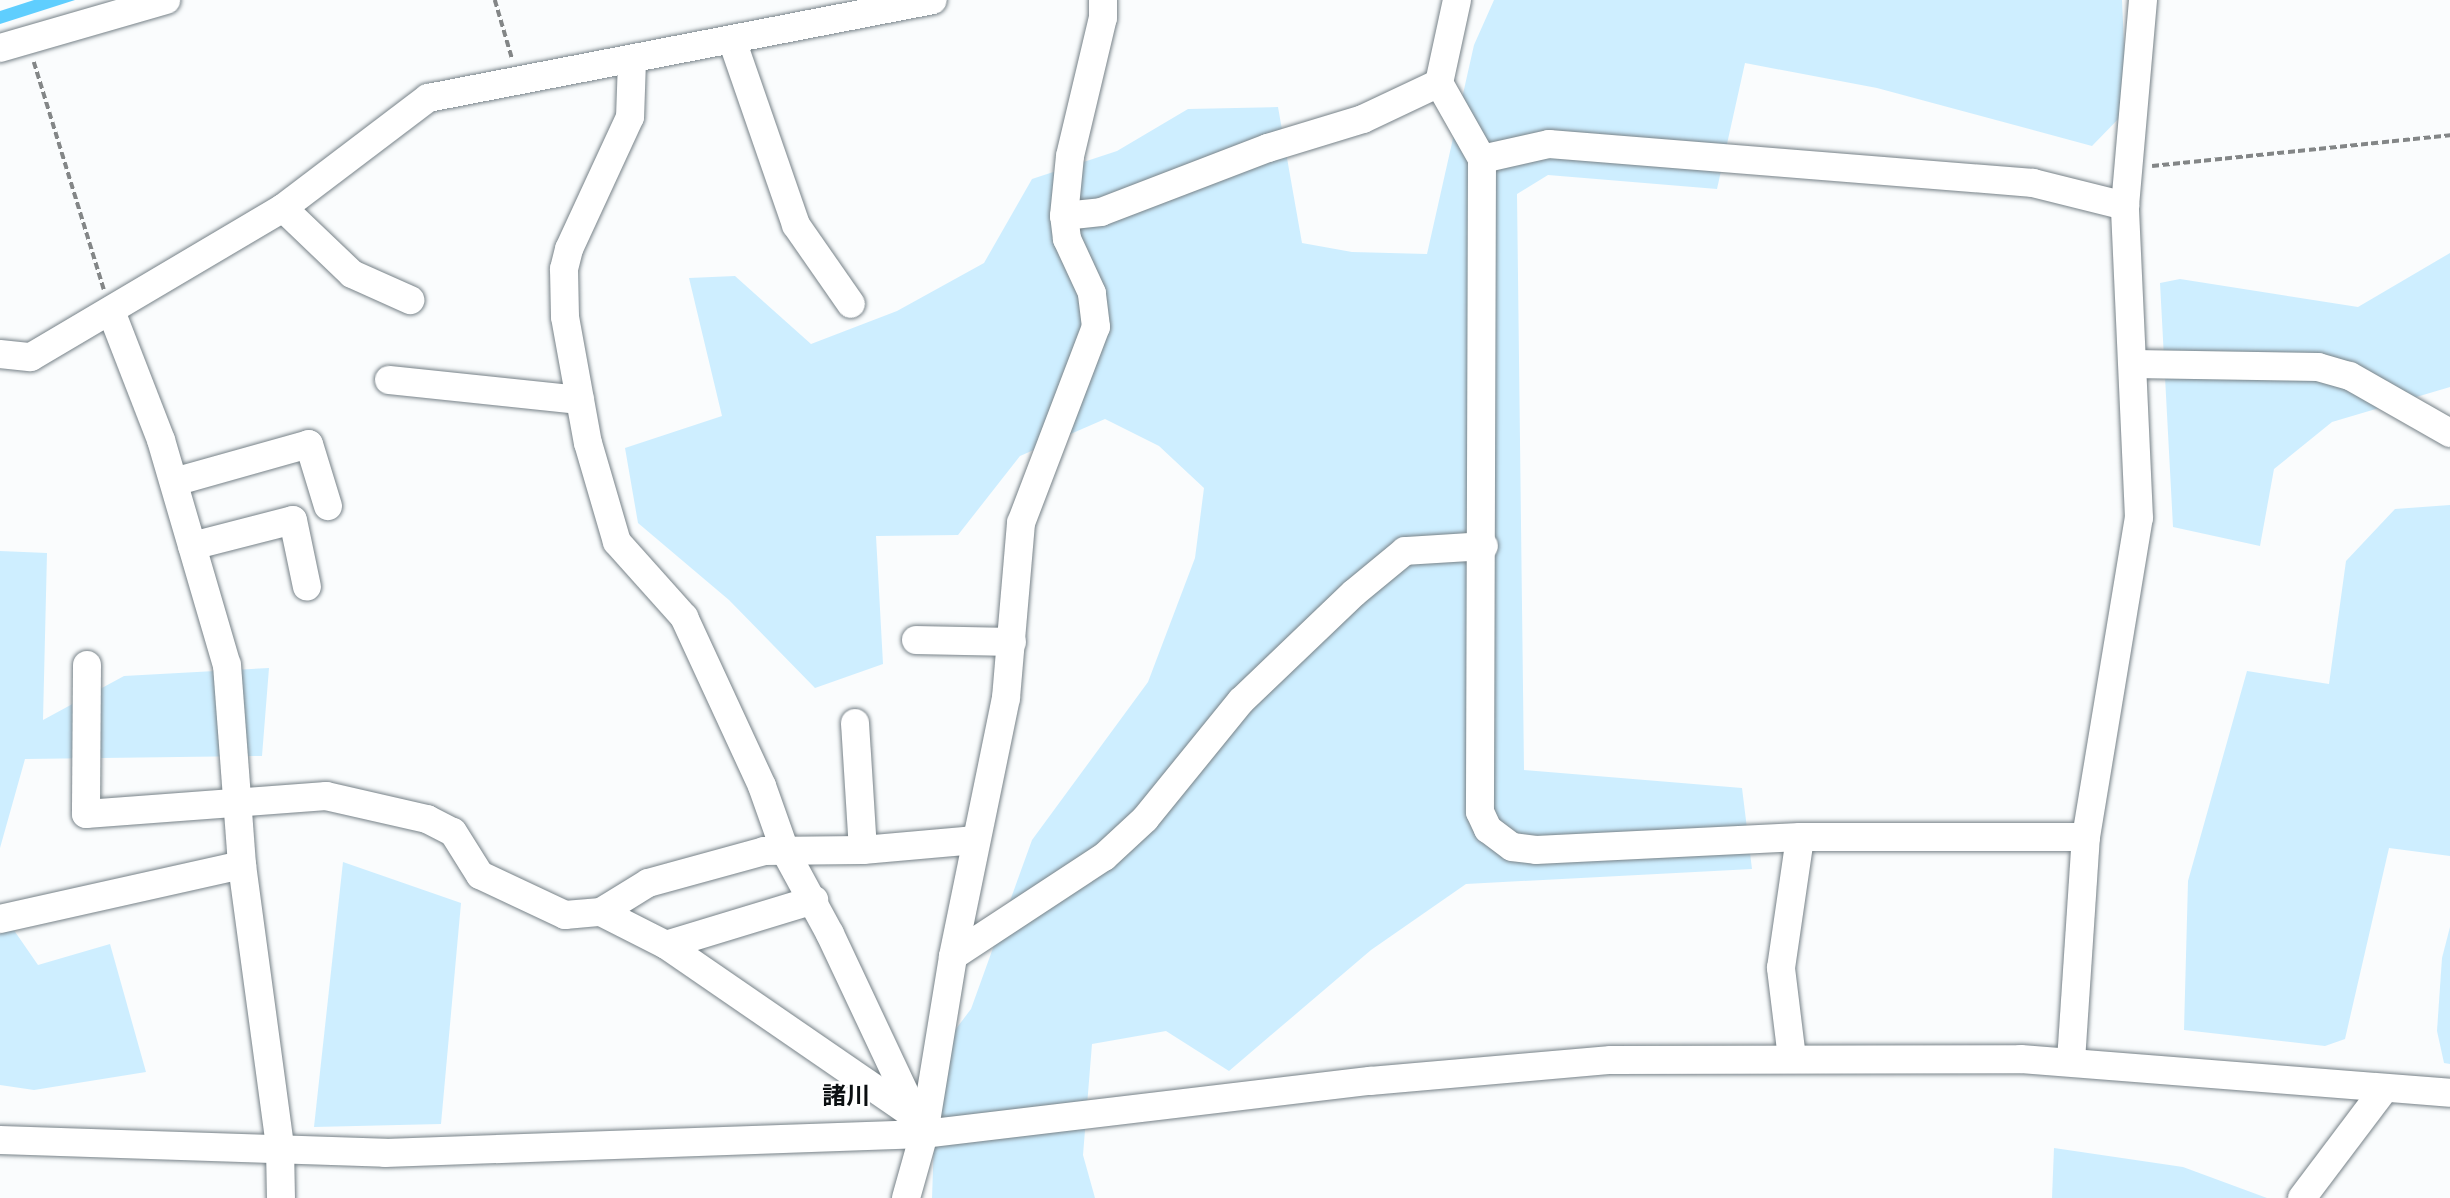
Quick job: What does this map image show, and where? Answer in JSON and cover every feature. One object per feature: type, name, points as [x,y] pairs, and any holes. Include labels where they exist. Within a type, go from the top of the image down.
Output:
[{"type":"street","points":[[0,48],[166,0]]},
{"type":"street","points":[[0,354],[31,357],[284,208],[428,98],[519,79],[632,61],[933,0]]},
{"type":"street","points":[[906,1198],[1006,698],[1021,523],[1096,327],[1092,293],[1067,239],[1064,216],[1070,156],[1103,18],[1103,0]]},
{"type":"street","points":[[1457,0],[1438,83],[1482,159],[1484,546],[1480,812],[1488,830],[1512,847],[1536,850],[1800,837],[2086,836]]},
{"type":"street","points":[[2071,1061],[2086,836],[2139,518],[2124,206],[2143,0]]},
{"type":"street","points":[[732,40],[796,225],[851,303]]},
{"type":"street","points":[[632,61],[630,117],[569,249],[564,269],[565,317],[580,400],[617,542],[684,617],[762,786],[785,850],[814,900],[919,1125]]},
{"type":"street","points":[[1064,216],[1101,212],[1268,148],[1363,119],[1438,83]]},
{"type":"street","points":[[1482,159],[1549,144],[2033,183],[2124,206]]},
{"type":"street","points":[[284,208],[352,274],[411,300]]},
{"type":"street","points":[[111,311],[174,482],[227,665],[240,803],[242,865],[280,1147],[281,1198]]},
{"type":"street","points":[[2133,364],[2318,367],[2350,376],[2450,433]]},
{"type":"street","points":[[388,380],[580,400]]},
{"type":"street","points":[[174,482],[309,444],[328,506]]},
{"type":"street","points":[[192,546],[293,520],[307,587]]},
{"type":"street","points":[[953,956],[1104,857],[1145,819],[1241,701],[1354,593],[1405,551],[1484,546]]},
{"type":"street","points":[[916,640],[1012,642]]},
{"type":"street","points":[[87,665],[86,814],[326,796],[427,819],[453,832],[480,875],[565,915],[601,912],[649,883],[764,851],[863,849],[976,840]]},
{"type":"street","points":[[855,723],[863,849]]},
{"type":"street","points":[[1791,1058],[1781,968],[1800,837]]},
{"type":"street","points":[[0,919],[242,865]]},
{"type":"street","points":[[666,945],[814,900]]},
{"type":"street","points":[[601,912],[666,945],[919,1125]]},
{"type":"street","points":[[0,1140],[280,1147],[398,1153],[919,1125],[1383,1079],[1611,1060],[1791,1058],[2071,1061],[2450,1093]]},
{"type":"street","points":[[2302,1198],[2384,1089]]},
{"type":"path","points":[[495,0],[519,79]]},
{"type":"path","points":[[27,40],[111,311]]},
{"type":"path","points":[[2126,169],[2450,135]]},
{"type":"shaded area","points":[[1494,0],[2122,0],[2127,110],[2092,146],[1877,88],[1745,63],[1717,189],[1548,175],[1517,194],[1524,770],[1742,788],[1752,869],[1466,884],[1371,950],[1229,1071],[1166,1031],[1092,1044],[1083,1155],[1095,1198],[932,1198],[937,1054],[971,1009],[1032,840],[1148,682],[1195,558],[1204,488],[1159,446],[1105,419],[1020,456],[958,535],[876,536],[883,664],[815,688],[729,600],[638,523],[625,448],[722,416],[689,278],[735,276],[811,344],[897,311],[984,263],[1032,179],[1117,151],[1188,109],[1278,107],[1302,243],[1352,252],[1427,254],[1474,45]]},
{"type":"shaded area","points":[[2450,253],[2450,387],[2332,422],[2274,469],[2260,546],[2173,527],[2160,283],[2180,279],[2358,307]]},
{"type":"shaded area","points":[[2450,505],[2450,856],[2389,848],[2345,1039],[2325,1046],[2184,1030],[2188,881],[2247,671],[2329,684],[2346,561],[2395,509]]},
{"type":"shaded area","points":[[0,551],[47,553],[43,720],[124,676],[269,668],[262,756],[25,759],[0,848]]},
{"type":"shaded area","points":[[343,862],[461,903],[441,1124],[314,1127]]},
{"type":"shaded area","points":[[0,910],[38,965],[110,944],[146,1072],[34,1090],[0,1085]]},
{"type":"shaded area","points":[[2450,927],[2450,1064],[2444,1063],[2437,1031],[2442,958]]},
{"type":"shaded area","points":[[2054,1148],[2183,1167],[2267,1198],[2052,1198]]},
{"type":"water","points":[[34,0],[75,0],[0,24],[0,11]]},
{"type":"district","name":"諸川","points":[[846,1096]]}]
